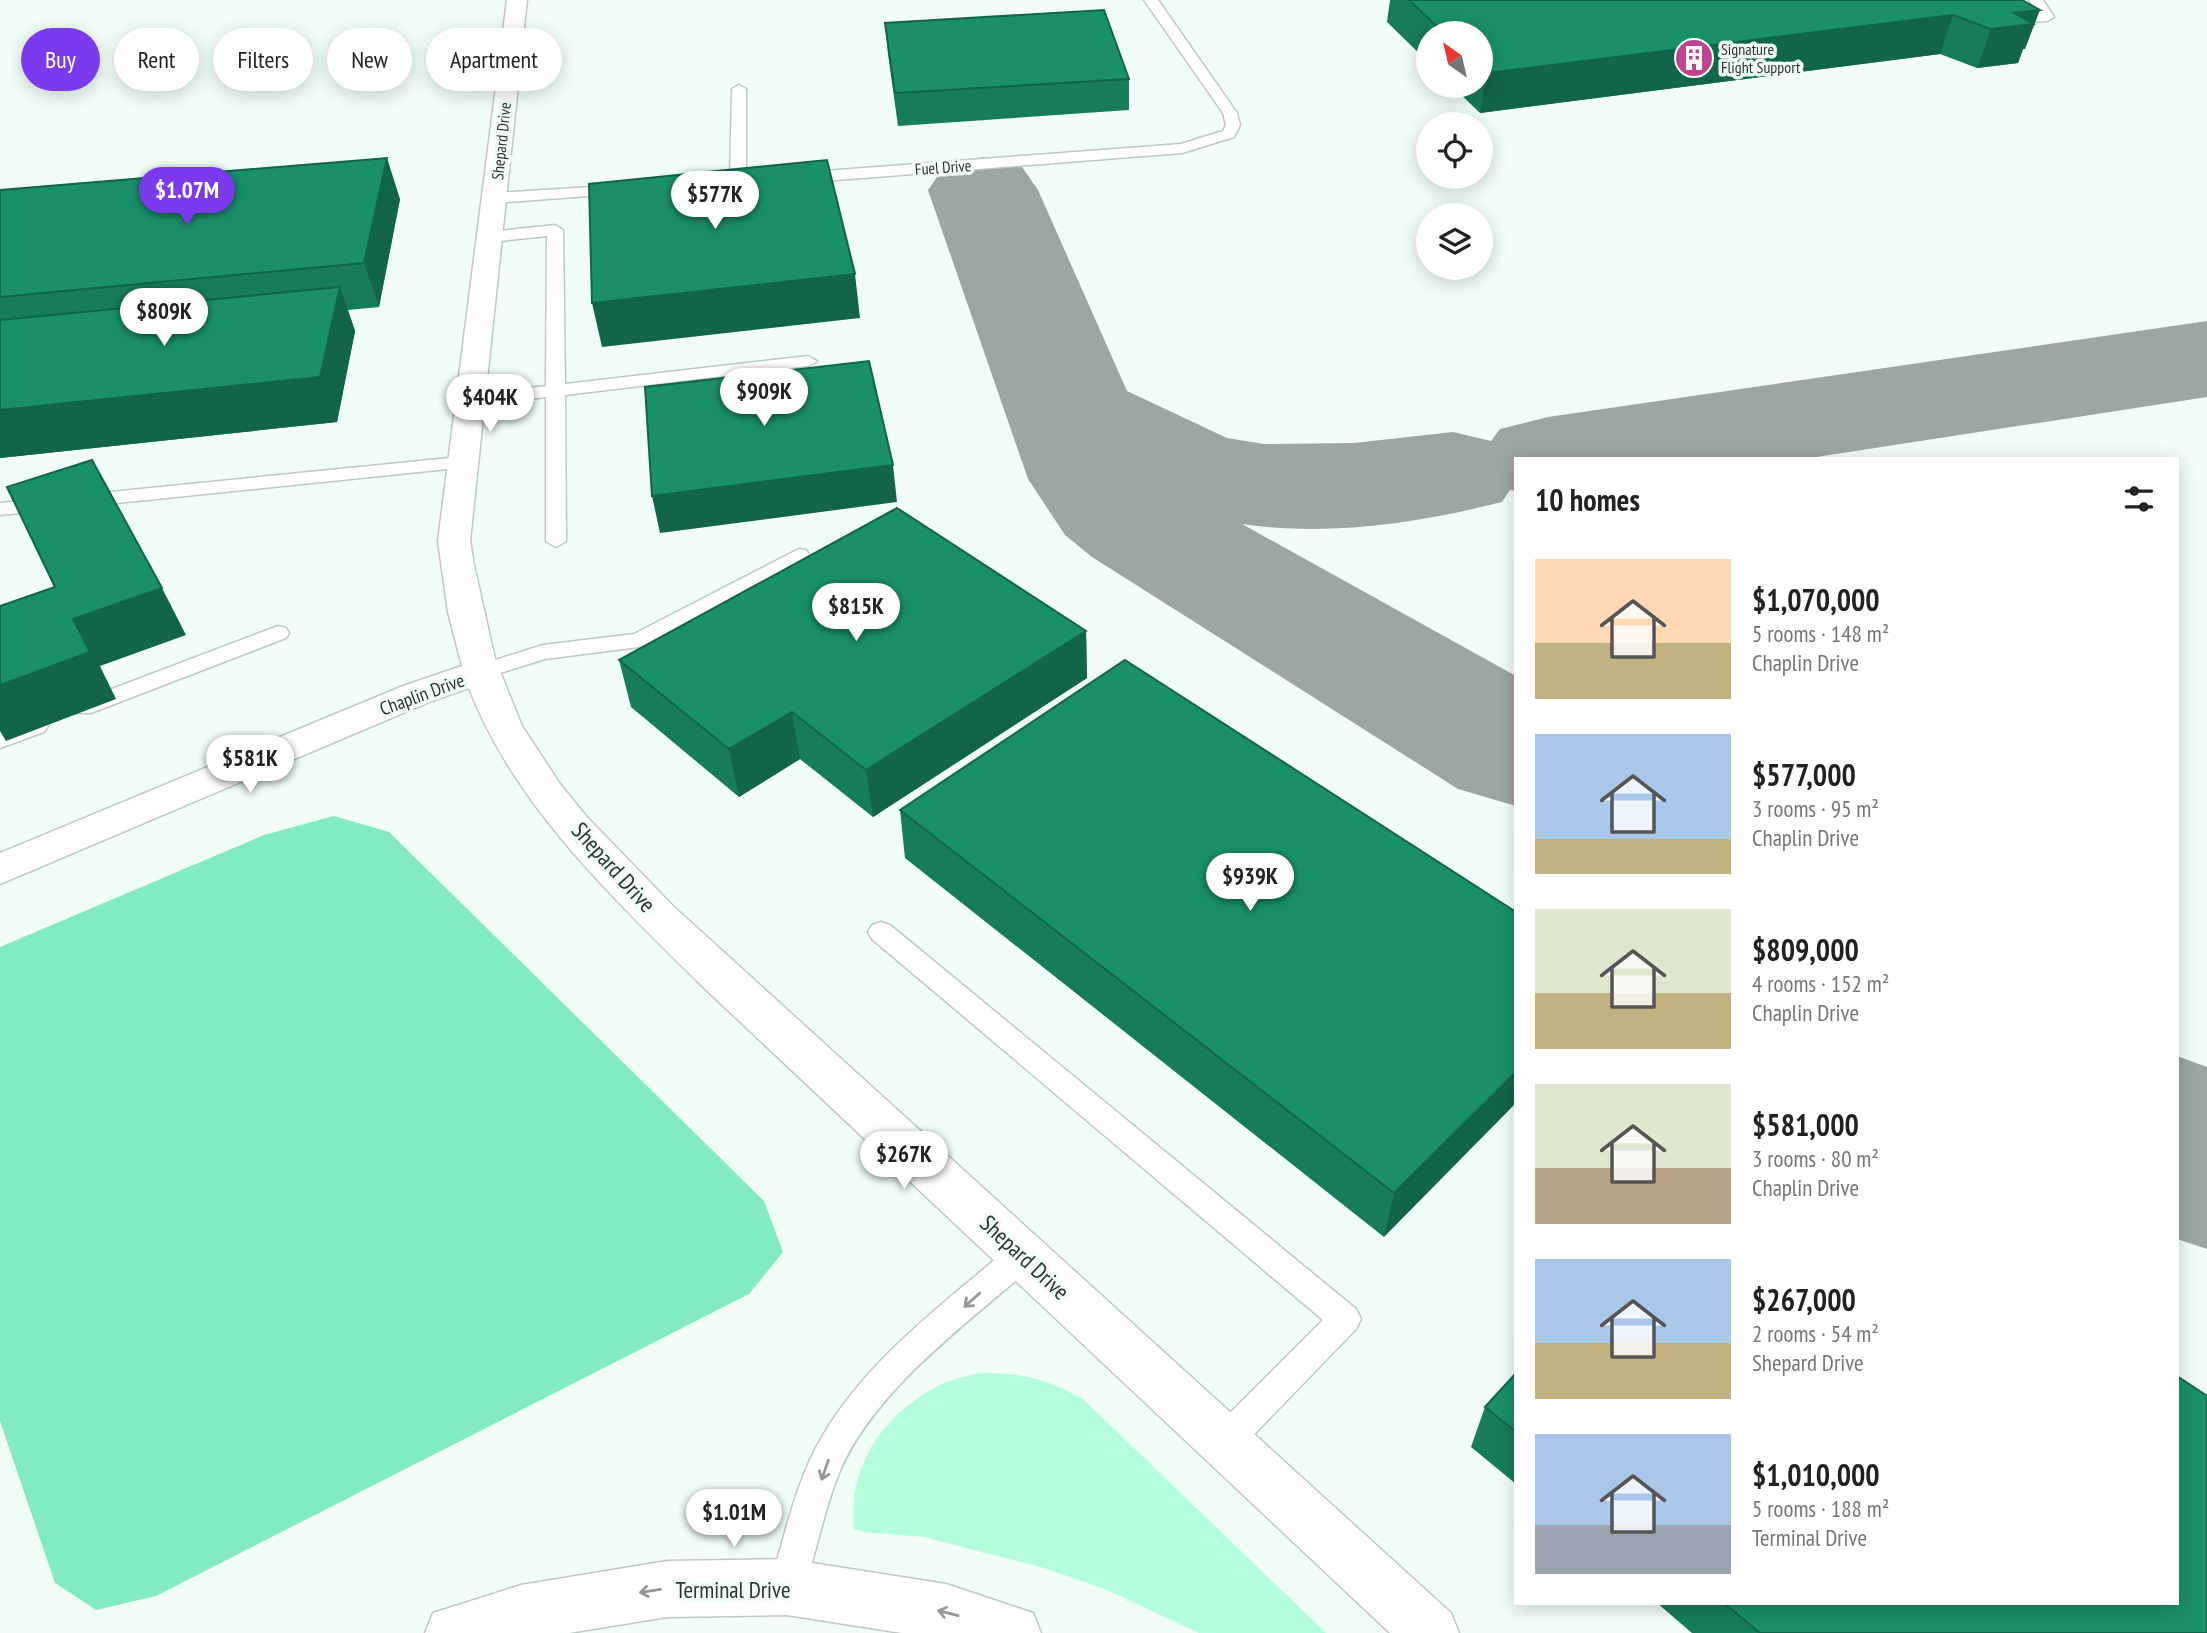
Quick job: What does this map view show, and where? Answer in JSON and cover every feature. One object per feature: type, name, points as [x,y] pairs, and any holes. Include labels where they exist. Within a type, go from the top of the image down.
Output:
[{"type":"street","name":"Shepard Drive","points":[[494,198],[517,0]]},
{"type":"street","name":"Chaplin Drive","points":[[0,869],[415,694],[481,672],[461,598],[454,541],[460,463],[494,198]]},
{"type":"street","name":"Shepard Drive","points":[[481,672],[504,726],[543,787],[628,888],[726,982],[1431,1633]]},
{"type":"street","name":"Terminal Drive","points":[[453,1633],[521,1613],[667,1588],[787,1587],[946,1612],[1013,1633]]},
{"type":"lane","name":"Fuel Drive","points":[[779,179],[1182,148],[1229,134],[1233,125],[1230,113],[1151,0]]},
{"type":"lane","points":[[1940,0],[1955,10],[2001,21],[2047,16],[2036,0]]},
{"type":"lane","points":[[738,182],[739,89]]},
{"type":"lane","points":[[494,198],[643,188]]},
{"type":"lane","points":[[489,237],[555,230],[556,541]]},
{"type":"lane","points":[[468,401],[808,361]]},
{"type":"lane","points":[[0,509],[460,463]]},
{"type":"lane","points":[[481,672],[543,652],[639,641],[799,555]]},
{"type":"lane","points":[[0,740],[278,633]]},
{"type":"lane","points":[[881,932],[1345,1320],[1225,1441]]},
{"type":"lane","points":[[787,1587],[832,1452],[853,1417],[895,1371],[1023,1255]]},
{"type":"shaded area","points":[[334,816],[389,832],[764,1201],[783,1252],[749,1294],[156,1596],[96,1610],[55,1583],[0,1421],[0,947],[264,835]]},
{"type":"shaded area","points":[[978,1373],[1033,1378],[1057,1386],[1084,1400],[1326,1633],[1199,1633],[1105,1589],[1044,1568],[924,1537],[854,1529],[857,1484],[863,1464],[872,1445],[885,1428],[917,1399],[936,1387]]},
{"type":"building","points":[[1409,0],[2022,0],[2040,10],[2014,13],[2033,24],[1991,29],[1953,15],[1493,72],[1493,21],[1431,21]]},
{"type":"building","points":[[1104,10],[1129,79],[895,93],[885,23]]},
{"type":"building","points":[[387,158],[364,263],[0,297],[0,190]]},
{"type":"building","points":[[827,160],[855,274],[592,303],[589,184]]},
{"type":"building","points":[[340,287],[320,377],[0,410],[0,320]]},
{"type":"building","points":[[869,361],[893,465],[652,496],[645,387]]},
{"type":"building","points":[[92,460],[162,588],[73,619],[90,652],[0,685],[0,606],[55,587],[7,487]]},
{"type":"building","points":[[897,508],[1086,631],[866,770],[792,712],[729,749],[619,660]]},
{"type":"building","points":[[1125,660],[1514,911],[1514,1074],[1394,1193],[900,810]]},
{"type":"building","points":[[1514,1375],[1514,1430],[1485,1407]]},
{"type":"building","points":[[2179,1377],[2207,1396],[2207,1633],[1760,1633],[1726,1605],[2179,1605]]},
{"type":"taxiway","points":[[983,190],[1097,479],[1115,505],[1143,527],[1514,748]]},
{"type":"taxiway","points":[[1555,457],[2207,359]]},
{"type":"taxiway","points":[[1088,421],[1134,448],[1178,467],[1221,479],[1308,487],[1354,485],[1453,473]]},
{"type":"taxiway","points":[[2179,1144],[2207,1161]]},
{"type":"place","name":"Signature Flight Support","points":[[1694,58]]}]
